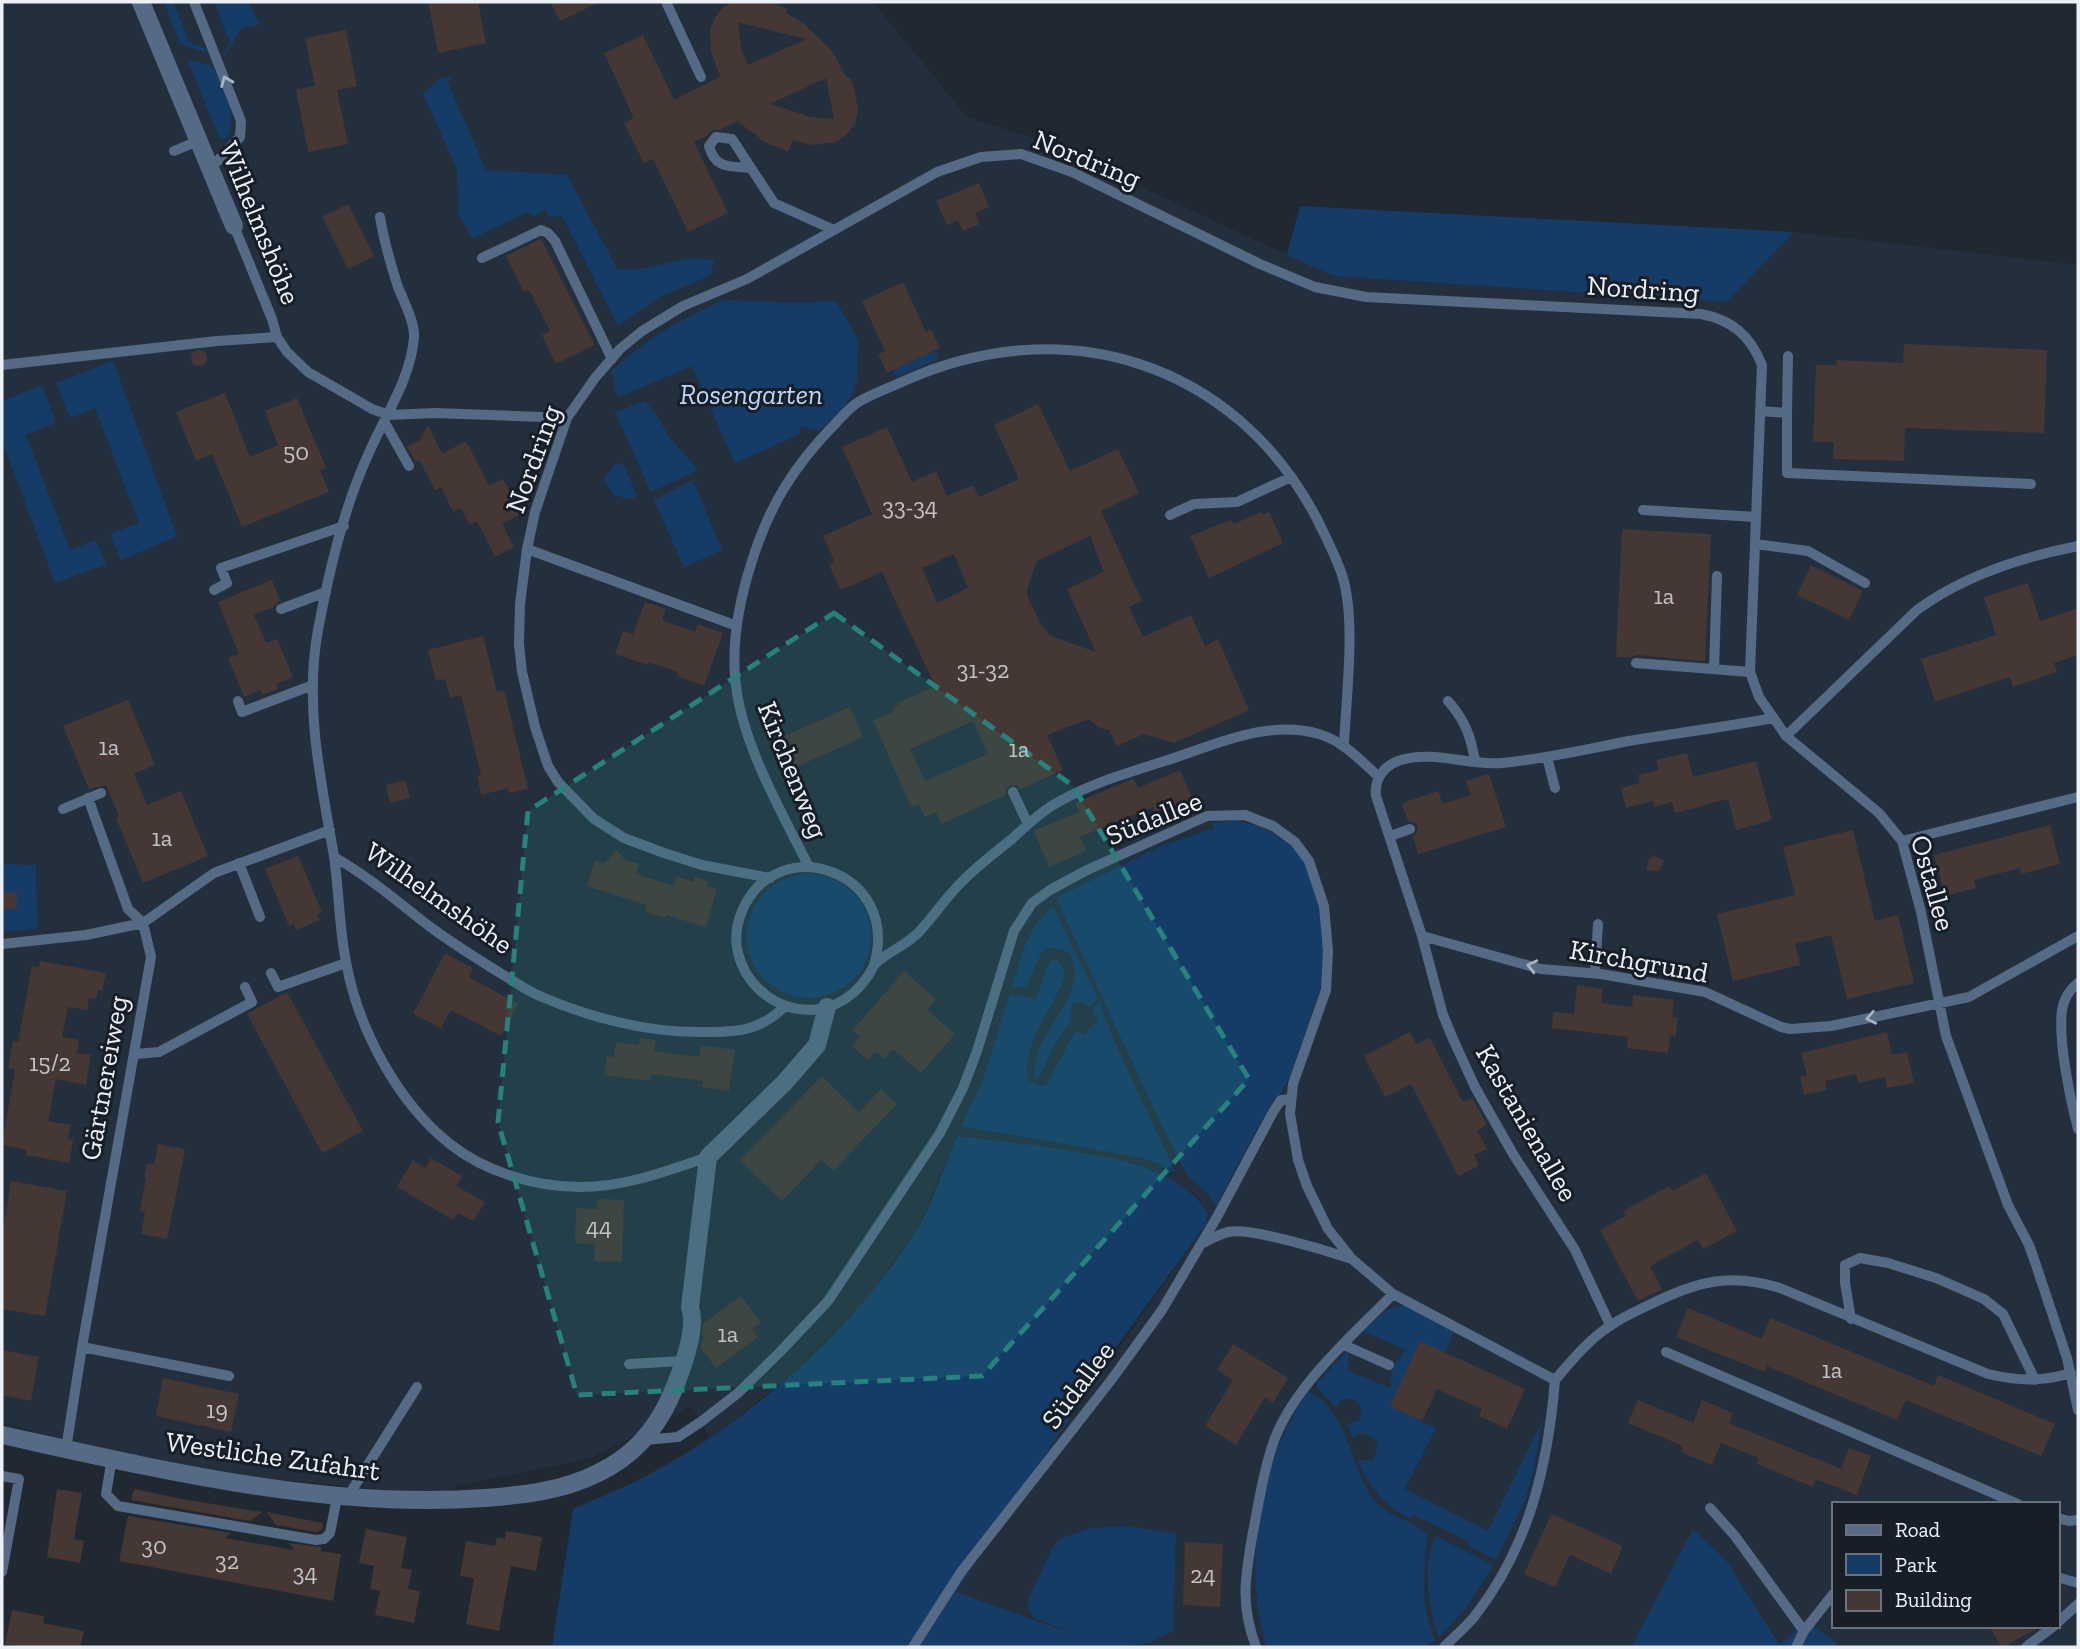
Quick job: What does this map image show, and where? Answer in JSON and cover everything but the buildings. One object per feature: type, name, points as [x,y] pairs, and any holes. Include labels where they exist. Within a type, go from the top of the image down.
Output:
[{"type":"street","name":"Wilhelmshöhe","points":[[141,2],[234,226]]},
{"type":"street","points":[[708,1157],[776,1091],[817,1045],[827,1007]]},
{"type":"street","name":"Westliche Zufahrt","points":[[2,1435],[240,1482],[342,1498],[443,1501],[539,1492],[598,1474],[645,1440],[675,1387],[694,1318],[690,1307],[708,1157]]},
{"type":"lane","name":"Wilhelmshöhe","points":[[194,2],[241,121],[240,137],[211,168]]},
{"type":"lane","points":[[666,2],[701,77]]},
{"type":"lane","points":[[174,151],[198,141]]},
{"type":"lane","name":"Nordring","points":[[770,878],[702,865],[624,838],[594,819],[558,782],[548,766],[535,727],[522,673],[519,644],[520,604],[535,512],[567,418],[595,378],[642,331],[683,306],[747,279],[937,172],[981,157],[1021,154],[1072,172],[1260,264],[1315,287],[1366,297],[1701,314],[1718,317],[1732,324],[1755,348],[1762,365],[1750,672],[1759,697],[1773,718]]},
{"type":"lane","points":[[750,168],[774,203],[834,230]]},
{"type":"lane","points":[[380,218],[388,257],[414,336],[397,398],[387,419],[409,466]]},
{"type":"lane","name":"Wilhelmshöhe","points":[[234,226],[277,337],[287,352],[308,372],[387,419],[448,414],[567,418]]},
{"type":"lane","points":[[482,258],[541,230],[548,233],[555,241],[582,293],[612,359]]},
{"type":"lane","points":[[2,365],[205,342],[277,337]]},
{"type":"lane","name":"Kirchenweg","points":[[809,867],[749,740],[741,710],[735,676],[737,626],[743,591],[759,539],[782,488],[815,445],[856,403],[949,363],[1011,349],[1057,348],[1106,354],[1143,364],[1207,396],[1263,440],[1304,495],[1328,540],[1343,579],[1349,621],[1344,746]]},
{"type":"lane","points":[[1788,356],[1787,473],[2032,484]]},
{"type":"lane","points":[[1760,411],[1787,413]]},
{"type":"lane","name":"Wilhelmshöhe","points":[[387,419],[368,455],[344,526],[317,635],[313,685],[317,747],[334,858],[357,870],[432,928],[484,963],[539,996],[584,1013],[678,1032],[722,1032],[748,1030],[762,1025],[785,1006]]},
{"type":"lane","points":[[1171,515],[1194,504],[1237,502],[1291,477]]},
{"type":"lane","points":[[1643,510],[1756,517]]},
{"type":"lane","points":[[214,590],[227,583],[221,568],[344,526]]},
{"type":"lane","points":[[1755,544],[1808,551],[1866,583]]},
{"type":"lane","points":[[1787,736],[1917,610],[1938,594],[1976,576],[2078,546]]},
{"type":"lane","points":[[527,549],[737,626]]},
{"type":"lane","points":[[1714,669],[1717,576]]},
{"type":"lane","points":[[281,609],[326,592]]},
{"type":"lane","points":[[1636,663],[1750,672]]},
{"type":"lane","points":[[238,701],[242,712],[313,685]]},
{"type":"lane","points":[[1448,701],[1468,729],[1475,761]]},
{"type":"lane","points":[[1422,936],[1376,796],[1375,786],[1385,768],[1399,760],[1420,757],[1498,764],[1773,718]]},
{"type":"lane","name":"Ostallee","points":[[1773,718],[1787,736],[1879,813],[1902,841],[1921,912],[1946,1036],[2016,1224],[2029,1245],[2071,1373],[2078,1410]]},
{"type":"lane","points":[[874,965],[918,932],[971,873],[1028,824],[1053,805],[1093,786],[1216,742],[1255,732],[1296,730],[1318,734],[1344,746],[1379,777]]},
{"type":"lane","points":[[1547,757],[1555,788]]},
{"type":"lane","points":[[1013,792],[1028,824]]},
{"type":"lane","points":[[63,809],[101,793]]},
{"type":"lane","points":[[1902,841],[2078,797]]},
{"type":"lane","points":[[88,798],[128,908],[144,923]]},
{"type":"lane","name":"Südallee","points":[[645,1440],[678,1437],[702,1421],[771,1361],[828,1301],[940,1133],[963,1088],[977,1051],[1014,930],[1032,903],[1049,890],[1208,816],[1245,815],[1273,826],[1295,842],[1309,861],[1324,906],[1328,951],[1326,990],[1293,1084],[1291,1099],[1281,1100],[1273,1112],[1203,1242],[1162,1310],[1112,1380],[961,1572],[913,1647]]},
{"type":"lane","points":[[1390,836],[1410,829]]},
{"type":"lane","points":[[2,944],[86,935],[144,923],[214,873],[330,830]]},
{"type":"lane","points":[[334,858],[346,963],[368,1038],[415,1110],[451,1145],[481,1162],[523,1179],[579,1187],[637,1180],[708,1157]]},
{"type":"lane","points":[[239,863],[260,918]]},
{"type":"lane","points":[[809,867],[834,872],[848,880],[866,898],[872,907],[879,942],[874,965],[854,992],[827,1007],[805,1010],[785,1006],[770,999],[754,985],[742,966],[737,945],[737,925],[742,910],[755,890],[770,878],[788,870],[809,867]]},
{"type":"lane","name":"Gärtnereiweg","points":[[66,1449],[151,957],[144,923]]},
{"type":"lane","points":[[1595,973],[1598,924]]},
{"type":"lane","name":"Kirchgrund","points":[[1422,936],[1541,969],[1595,973],[1705,992],[1781,1027],[1790,1028],[1830,1026],[1969,997],[2078,936]]},
{"type":"lane","name":"Kastanienallee","points":[[1422,936],[1443,1015],[1475,1087],[1513,1154],[1575,1250],[1610,1325]]},
{"type":"lane","points":[[271,974],[278,987],[346,963]]},
{"type":"lane","points":[[2078,983],[2068,992],[2062,1010],[2066,1068],[2078,1129]]},
{"type":"lane","points":[[136,1054],[159,1052],[252,1002],[245,987]]},
{"type":"lane","points":[[2066,1068],[2078,1072]]},
{"type":"lane","points":[[1291,1099],[1293,1138],[1307,1186],[1328,1229],[1352,1259],[1393,1294],[1555,1380]]},
{"type":"lane","points":[[1203,1242],[1231,1231],[1317,1248],[1352,1259]]},
{"type":"lane","points":[[1851,1318],[1845,1265],[1860,1258],[1888,1263],[1936,1278],[1984,1299],[2003,1314],[2035,1380]]},
{"type":"lane","points":[[1444,1647],[1474,1618],[1521,1537],[1539,1490],[1551,1429],[1555,1380],[1567,1365],[1610,1325],[1696,1284],[1747,1279],[1780,1287],[1988,1374],[2019,1381],[2051,1379],[2071,1373]]},
{"type":"lane","points":[[1256,1647],[1247,1623],[1244,1595],[1247,1565],[1268,1459],[1276,1436],[1307,1386],[1393,1294]]},
{"type":"lane","points":[[1344,1345],[1389,1365]]},
{"type":"lane","points":[[82,1348],[229,1376]]},
{"type":"lane","points":[[1666,1352],[2013,1502]]},
{"type":"lane","points":[[629,1364],[683,1360]]},
{"type":"lane","points":[[112,1458],[106,1494],[118,1506],[290,1536],[324,1539],[330,1533],[342,1498],[417,1387]]},
{"type":"lane","points":[[2,1476],[19,1479],[2,1573]]},
{"type":"lane","points":[[1710,1508],[1735,1536],[1804,1632]]},
{"type":"lane","points":[[2059,1518],[2078,1520]]},
{"type":"lane","points":[[2059,1578],[2078,1583]]},
{"type":"lane","points":[[1796,1647],[1832,1595]]},
{"type":"lane","points":[[2059,1622],[2078,1604]]},
{"type":"lane","points":[[2026,1647],[2052,1628]]},
{"type":"highlighted area","points":[[834,613],[1073,786],[1249,1079],[982,1376],[577,1395],[498,1122],[528,811]]},
{"type":"shaded area","points":[[2,2],[873,2],[967,117],[1040,140],[1333,276],[1725,302],[1794,232],[2078,265],[2078,1647],[1781,1645],[1726,1560],[1693,1530],[1631,1647],[1110,1647],[955,1592],[1078,1406],[1206,1224],[1208,1212],[1198,1197],[1162,1174],[1132,1163],[975,1137],[957,1136],[918,1227],[866,1300],[788,1378],[710,1438],[692,1406],[591,1458],[456,1486],[443,1495],[226,1475],[76,1445],[2,1422]]},
{"type":"green space","points":[[164,2],[173,2],[190,43],[206,48],[208,53],[180,44]]},
{"type":"green space","points":[[214,2],[249,2],[259,25],[242,28],[224,57],[230,42]]},
{"type":"green space","points":[[187,59],[213,66],[231,110],[231,129],[227,138],[220,139]]},
{"type":"green space","points":[[456,76],[447,81],[486,170],[567,175],[618,270],[646,268],[691,258],[714,260],[711,275],[662,296],[618,326],[562,216],[549,217],[545,210],[534,216],[528,212],[473,238],[459,216],[457,169],[423,94],[439,79]]},
{"type":"green space","points":[[1300,206],[1794,232],[1726,302],[1333,276],[1287,255]]},
{"type":"green space","name":"Rosengarten","points":[[724,300],[798,303],[836,301],[858,340],[857,379],[842,411],[818,431],[800,426],[800,434],[735,463],[692,366],[618,397],[611,372],[637,349],[664,331]]},
{"type":"green space","points":[[934,351],[938,359],[896,377],[893,370]]},
{"type":"green space","points":[[113,361],[177,536],[121,560],[110,534],[139,523],[95,408],[70,418],[56,383]]},
{"type":"green space","points":[[42,385],[56,423],[26,435],[70,550],[96,540],[106,564],[55,583],[2,440],[2,401]]},
{"type":"green space","points":[[645,401],[670,438],[698,470],[651,492],[615,412]]},
{"type":"green space","points":[[623,463],[637,496],[629,500],[612,493],[604,478],[613,466]]},
{"type":"green space","points":[[693,480],[722,550],[684,567],[654,500]]},
{"type":"green space","points":[[1236,821],[1260,826],[1289,843],[1305,862],[1317,893],[1324,947],[1321,986],[1290,1077],[1269,1107],[1216,1206],[1208,1194],[1187,1175],[1056,898],[1161,846],[1214,828],[1213,823]]},
{"type":"green space","points":[[2,864],[36,865],[37,929],[2,932]]},
{"type":"green space","points":[[809,874],[833,879],[853,892],[866,912],[871,936],[866,960],[853,980],[833,993],[809,998],[785,993],[765,980],[752,960],[747,936],[752,912],[765,892],[785,879]]},
{"type":"green space","points":[[1053,907],[1098,998],[1089,1008],[1084,1002],[1073,1002],[1070,1021],[1056,1042],[1038,1079],[1034,1075],[1039,1049],[1068,999],[1075,975],[1069,952],[1053,948],[1043,949],[1026,987],[1012,987],[1031,933]]},
{"type":"green space","points":[[1052,959],[1060,962],[1065,974],[1029,1053],[1029,1081],[1046,1085],[1076,1030],[1084,1035],[1098,1019],[1091,1011],[1100,1003],[1113,1039],[1175,1171],[1170,1172],[1157,1163],[1134,1156],[961,1126],[982,1082],[1010,994],[1036,999]]},
{"type":"green space","points":[[957,1136],[1059,1149],[1141,1166],[1179,1184],[1195,1196],[1208,1212],[1206,1224],[1119,1343],[956,1592],[1076,1635],[1033,1617],[1028,1608],[1029,1597],[1053,1547],[1061,1538],[1091,1528],[1123,1526],[1176,1533],[1173,1631],[1149,1643],[1116,1647],[552,1647],[573,1509],[635,1482],[693,1449],[766,1396],[834,1334],[893,1265],[917,1229],[934,1196]]},
{"type":"green space","points":[[1410,1306],[1454,1332],[1445,1353],[1391,1406],[1436,1428],[1405,1489],[1488,1531],[1542,1422],[1525,1500],[1496,1560],[1469,1546],[1469,1541],[1413,1515],[1409,1518],[1384,1501],[1372,1487],[1358,1460],[1372,1460],[1377,1450],[1376,1441],[1364,1434],[1353,1438],[1347,1424],[1358,1421],[1361,1411],[1358,1403],[1352,1399],[1341,1400],[1336,1407],[1317,1388],[1318,1382],[1346,1352],[1349,1353],[1348,1371],[1390,1388],[1393,1366],[1406,1350],[1363,1331],[1388,1309]]},
{"type":"green space","points":[[1308,1391],[1322,1400],[1340,1424],[1363,1482],[1377,1504],[1428,1535],[1424,1588],[1427,1614],[1435,1640],[1427,1647],[1267,1647],[1257,1600],[1255,1575],[1262,1501],[1279,1446]]},
{"type":"green space","points":[[1693,1529],[1726,1560],[1780,1645],[1806,1621],[1837,1643],[1834,1647],[1631,1647]]},
{"type":"green space","points":[[1436,1536],[1493,1565],[1465,1609],[1439,1637],[1428,1586],[1429,1559]]}]
